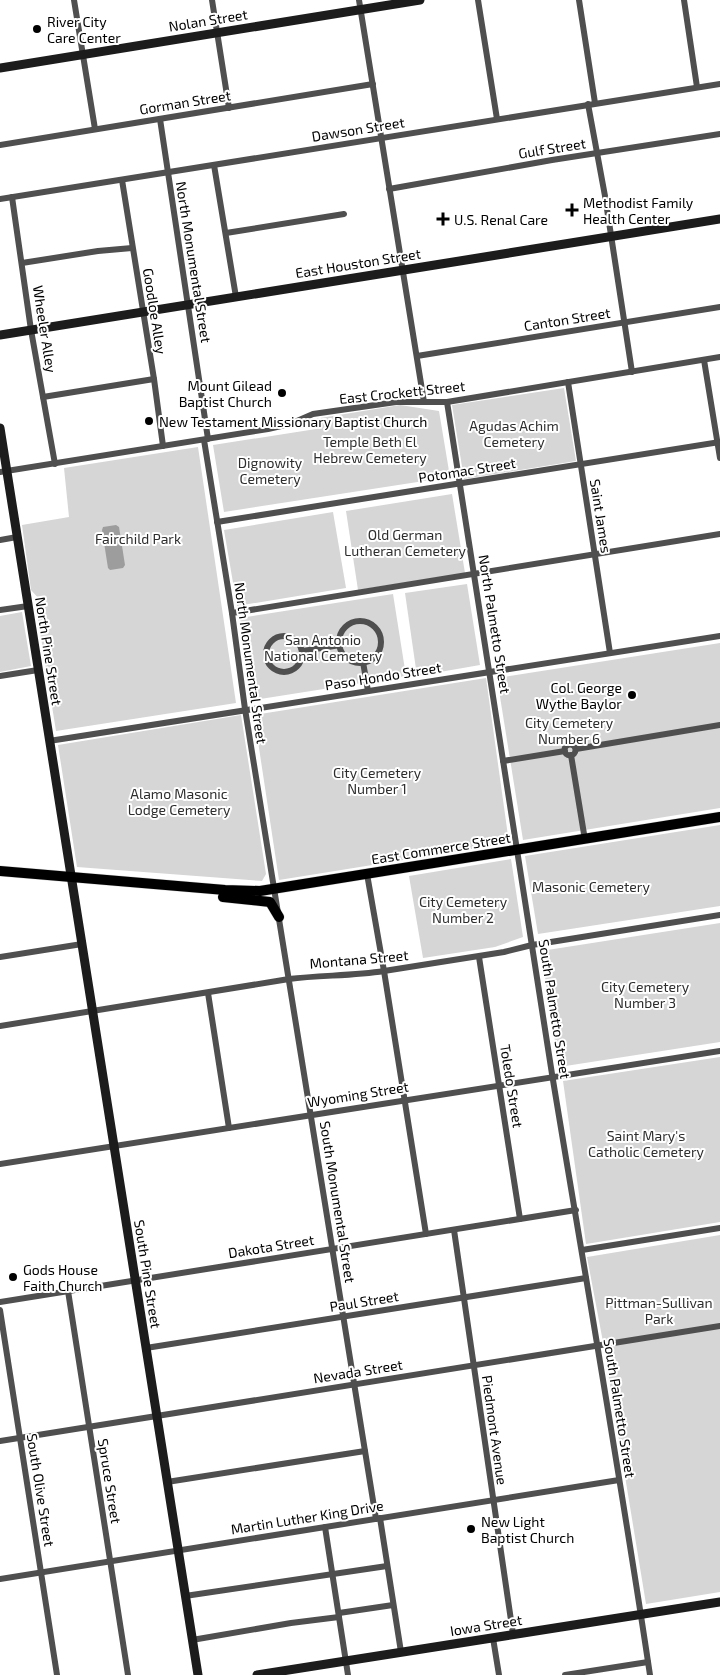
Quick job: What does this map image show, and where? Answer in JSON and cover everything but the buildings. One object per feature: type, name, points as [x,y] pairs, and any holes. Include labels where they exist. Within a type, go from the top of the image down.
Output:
[{"type":"main road","name":"East Commerce Street","points":[[0,871],[243,891],[274,889],[720,817]]},
{"type":"main road","name":"East Commerce Street","points":[[166,885],[190,893],[270,902],[279,918]]},
{"type":"street","points":[[74,0],[95,129]]},
{"type":"street","points":[[212,0],[229,108]]},
{"type":"street","name":"Nolan Street","points":[[0,68],[217,33],[360,5],[420,0]]},
{"type":"street","points":[[478,0],[497,119]]},
{"type":"street","points":[[579,0],[595,103]]},
{"type":"street","points":[[684,0],[697,87]]},
{"type":"street","points":[[360,5],[424,402]]},
{"type":"street","name":"Gorman Street","points":[[0,145],[373,84]]},
{"type":"street","name":"Dawson Street","points":[[0,199],[720,84]]},
{"type":"street","points":[[588,104],[632,372]]},
{"type":"street","name":"North Monumental Street","points":[[160,119],[189,305],[217,522],[274,889]]},
{"type":"street","name":"Gulf Street","points":[[389,189],[466,174],[720,134]]},
{"type":"street","points":[[214,165],[236,297]]},
{"type":"street","name":"Goodloe Alley","points":[[122,180],[163,446]]},
{"type":"street","name":"Wheeler Alley","points":[[12,197],[31,330],[54,464]]},
{"type":"street","points":[[226,233],[344,214]]},
{"type":"street","name":"East Houston Street","points":[[0,335],[720,219]]},
{"type":"street","points":[[22,263],[98,250],[132,248]]},
{"type":"street","name":"Canton Street","points":[[417,356],[720,307]]},
{"type":"street","name":"East Crockett Street","points":[[3,472],[276,428],[313,414],[396,402],[447,402],[720,358]]},
{"type":"street","points":[[704,360],[719,442],[720,458]]},
{"type":"street","points":[[44,397],[154,379]]},
{"type":"street","name":"Saint James","points":[[568,382],[610,653]]},
{"type":"street","name":"North Palmetto Street","points":[[447,402],[517,850]]},
{"type":"street","name":"North Pine Street","points":[[0,428],[3,472],[17,537],[71,877]]},
{"type":"street","name":"Potomac Street","points":[[217,522],[719,442]]},
{"type":"street","points":[[232,614],[720,534]]},
{"type":"street","points":[[0,540],[17,537]]},
{"type":"street","points":[[0,610],[28,606]]},
{"type":"street","points":[[362,622],[372,626],[379,634],[381,644],[373,658],[363,662],[348,659],[340,645],[342,633],[351,624],[362,622]]},
{"type":"street","points":[[280,636],[292,637],[301,645],[303,651],[298,667],[288,672],[272,668],[266,658],[267,647],[275,638],[280,636]]},
{"type":"street","name":"Paso Hondo Street","points":[[49,741],[720,636]]},
{"type":"street","points":[[303,651],[340,645]]},
{"type":"street","points":[[363,662],[368,691]]},
{"type":"street","points":[[0,676],[38,670]]},
{"type":"street","points":[[571,755],[576,749],[720,725]]},
{"type":"street","points":[[503,761],[564,750],[569,744],[573,744],[576,749]]},
{"type":"street","points":[[564,750],[566,754],[571,755]]},
{"type":"street","points":[[571,755],[585,840]]},
{"type":"street","name":"South Palmetto Street","points":[[517,850],[650,1675]]},
{"type":"street","points":[[367,874],[426,1234]]},
{"type":"street","name":"South Pine Street","points":[[71,877],[198,1675]]},
{"type":"street","name":"South Monumental Street","points":[[274,889],[312,1114],[365,1451],[401,1652]]},
{"type":"street","name":"Montana Street","points":[[0,1026],[289,979],[319,975],[384,972],[479,957],[532,945],[720,915]]},
{"type":"street","points":[[0,957],[82,944]]},
{"type":"street","name":"Toledo Street","points":[[479,957],[520,1219]]},
{"type":"street","points":[[208,993],[230,1128]]},
{"type":"street","name":"Wyoming Street","points":[[0,1164],[720,1051]]},
{"type":"street","name":"Dakota Street","points":[[0,1302],[576,1210]]},
{"type":"street","points":[[582,1250],[720,1228]]},
{"type":"street","name":"Piedmont Avenue","points":[[454,1230],[513,1634]]},
{"type":"street","name":"Paul Street","points":[[146,1348],[586,1278]]},
{"type":"street","name":"Spruce Street","points":[[68,1291],[128,1675]]},
{"type":"street","name":"South Olive Street","points":[[0,1310],[57,1675]]},
{"type":"street","name":"Nevada Street","points":[[0,1441],[720,1326]]},
{"type":"street","points":[[167,1482],[365,1451]]},
{"type":"street","name":"Martin Luther King Drive","points":[[0,1579],[619,1480]]},
{"type":"street","points":[[325,1527],[348,1675]]},
{"type":"street","points":[[185,1596],[387,1566]]},
{"type":"street","name":"Iowa Street","points":[[257,1675],[720,1602]]},
{"type":"street","points":[[192,1640],[393,1605]]},
{"type":"street","points":[[493,1638],[499,1675]]},
{"type":"street","points":[[564,1675],[648,1662]]},
{"type":"green space","name":"Agudas Achim Cemetery","points":[[564,388],[576,461],[464,479],[452,405]]},
{"type":"green space","points":[[400,405],[439,411],[450,477],[224,512],[213,445],[316,429],[314,419]]},
{"type":"green space","name":"Fairchild Park","points":[[198,447],[236,703],[56,731],[37,613],[42,602],[31,590],[22,525],[69,517],[64,468]]},
{"type":"green space","name":"Old German Lutheran Cemetery","points":[[452,494],[465,573],[358,590],[346,511]]},
{"type":"green space","name":"Old German Lutheran Cemetery","points":[[333,512],[346,588],[237,606],[224,530]]},
{"type":"green space","points":[[467,584],[480,665],[417,676],[405,593]]},
{"type":"green space","name":"San Antonio National Cemetery","points":[[393,594],[406,676],[254,700],[240,618]]},
{"type":"green space","points":[[22,612],[31,666],[0,672],[0,616]]},
{"type":"green space","name":"City Cemetery Number 6","points":[[720,643],[720,808],[523,840],[497,678]]},
{"type":"green space","name":"City Cemetery Number 1","points":[[486,678],[509,843],[279,880],[254,715]]},
{"type":"green space","name":"Alamo Masonic Lodge Cemetery","points":[[241,715],[266,874],[262,881],[77,867],[58,745]]},
{"type":"green space","name":"Masonic Cemetery","points":[[720,825],[720,906],[538,934],[525,856]]},
{"type":"green space","name":"City Cemetery Number 2","points":[[511,859],[523,937],[495,947],[423,958],[409,876]]},
{"type":"green space","name":"City Cemetery Number 3","points":[[720,923],[720,1042],[559,1067],[541,951]]},
{"type":"green space","name":"Saint Mary's Catholic Cemetery","points":[[720,1057],[720,1222],[586,1244],[563,1081]]},
{"type":"green space","name":"Pittman-Sullivan Park","points":[[720,1235],[720,1592],[646,1604],[603,1342],[587,1257]]},
{"type":"shaded area","points":[[116,525],[119,527],[125,565],[123,568],[110,570],[108,568],[102,530],[103,527]]},
{"type":"place","name":"River City Care Center","points":[[37,29]]},
{"type":"place","name":"Methodist Family Health Center","points":[[572,210]]},
{"type":"place","name":"U.S. Renal Care","points":[[443,219]]},
{"type":"place","name":"Mount Gilead Baptist Church","points":[[282,393]]},
{"type":"place","name":"New Testament Missionary Baptist Church","points":[[149,421]]},
{"type":"place","name":"Col. George Wythe Baylor","points":[[632,695]]},
{"type":"place","name":"Gods House Faith Church","points":[[13,1277]]},
{"type":"place","name":"New Light Baptist Church","points":[[471,1529]]},
{"type":"park label","name":"Temple Beth El Hebrew Cemetery","points":[[370,450]]},
{"type":"park label","name":"Dignowity Cemetery","points":[[270,470]]}]
